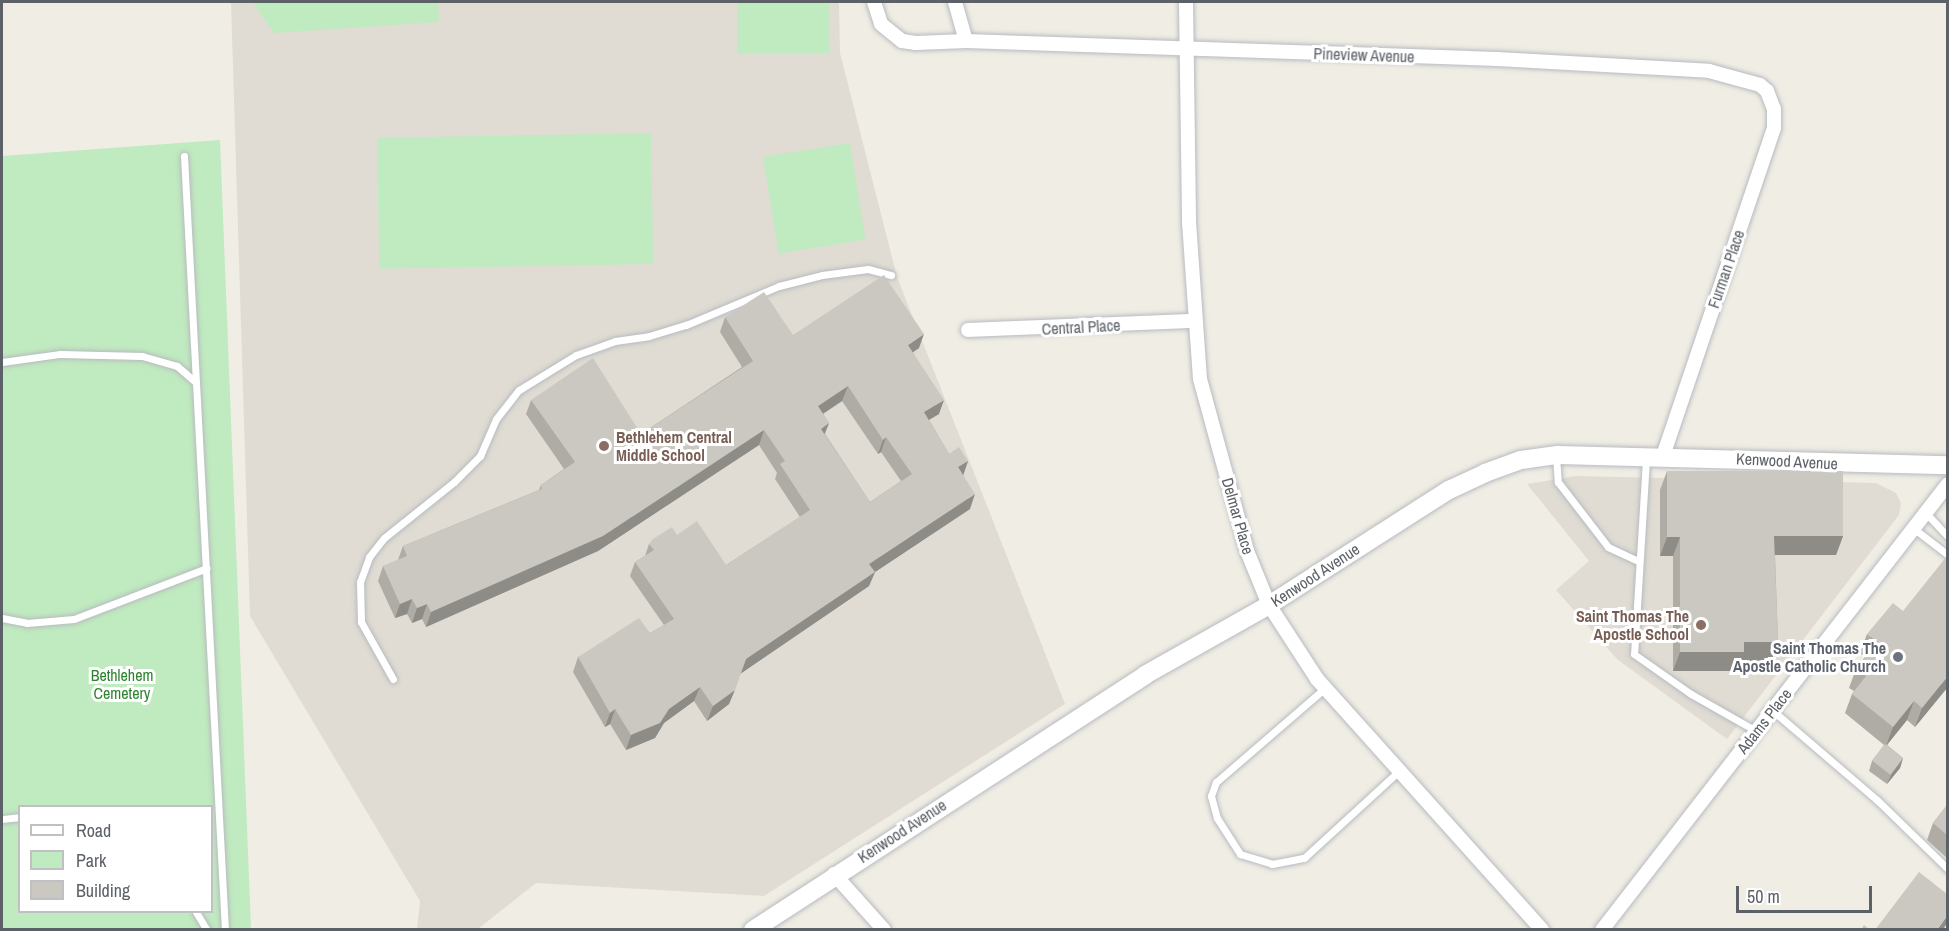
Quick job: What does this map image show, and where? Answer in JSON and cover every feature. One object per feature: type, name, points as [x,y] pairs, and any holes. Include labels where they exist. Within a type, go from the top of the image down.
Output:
[{"type":"street","name":"Pineview Avenue","points":[[874,2],[881,24],[903,41],[966,41],[1709,70],[1760,85]]},
{"type":"street","points":[[955,2],[966,41]]},
{"type":"street","name":"Delmar Place","points":[[1186,2],[1188,222],[1200,379],[1246,551],[1269,605],[1325,688],[1542,930]]},
{"type":"street","name":"Furman Place","points":[[1655,455],[1774,128],[1774,109],[1767,91],[1760,85]]},
{"type":"street","name":"Central Place","points":[[968,330],[1195,321]]},
{"type":"street","name":"Kenwood Avenue","points":[[753,930],[834,874],[1145,675],[1269,605],[1449,490],[1521,460],[1556,455],[1655,455],[1947,465]]},
{"type":"street","name":"Adams Place","points":[[1602,930],[1947,484]]},
{"type":"street","points":[[834,874],[884,930]]},
{"type":"lane","points":[[184,156],[194,381],[207,568],[225,930]]},
{"type":"lane","points":[[393,679],[361,622],[360,582],[369,557],[384,538],[454,482],[480,456],[496,419],[519,390],[576,355],[615,341],[649,336],[686,325],[779,286],[822,274],[868,269],[891,275]]},
{"type":"lane","points":[[2,362],[60,354],[142,356],[177,366],[194,381]]},
{"type":"lane","points":[[1556,455],[1558,483],[1608,547],[1638,561]]},
{"type":"lane","points":[[1655,455],[1638,561],[1634,654],[1690,694],[1756,731]]},
{"type":"lane","points":[[1926,512],[1947,537]]},
{"type":"lane","points":[[1913,528],[1947,555]]},
{"type":"lane","points":[[2,618],[27,623],[74,619],[207,568]]},
{"type":"lane","points":[[1325,688],[1216,782],[1212,796],[1217,818],[1240,854],[1272,864],[1304,858],[1400,770]]},
{"type":"lane","points":[[1772,710],[1877,800],[1947,869]]},
{"type":"lane","points":[[2,819],[18,817]]},
{"type":"lane","points":[[197,913],[207,930]]},
{"type":"shaded area","name":"Bethlehem Central Middle School","points":[[231,2],[839,2],[840,53],[897,277],[1065,704],[764,896],[536,883],[478,929],[417,929],[420,901],[250,616]]},
{"type":"shaded area","name":"Saint Thomas The Apostle School","points":[[1576,476],[1876,483],[1896,493],[1901,503],[1899,515],[1727,739],[1618,660],[1556,590],[1589,561],[1527,484]]},
{"type":"green space","points":[[252,2],[438,2],[439,22],[274,33]]},
{"type":"green space","points":[[737,2],[829,2],[829,53],[737,53]]},
{"type":"green space","points":[[651,133],[653,264],[379,269],[377,138]]},
{"type":"green space","name":"Bethlehem Cemetery","points":[[220,140],[251,929],[2,930],[2,156]]},
{"type":"green space","points":[[850,143],[865,240],[778,254],[763,157]]},
{"type":"building","points":[[884,275],[924,334],[908,345],[944,400],[924,412],[949,454],[959,447],[968,461],[958,467],[975,494],[869,564],[875,572],[746,659],[735,690],[713,706],[700,687],[669,709],[660,723],[631,735],[615,709],[610,713],[578,657],[639,618],[650,633],[674,619],[635,562],[654,550],[649,544],[653,539],[672,527],[677,535],[697,521],[726,565],[810,510],[780,464],[785,461],[764,430],[603,536],[431,612],[427,604],[417,608],[412,599],[400,604],[383,566],[407,556],[403,546],[542,489],[541,485],[575,462],[531,400],[593,358],[641,434],[753,361],[725,317],[764,292],[793,335]],"holes":[[[848,386],[883,440],[886,437],[912,474],[870,502],[821,429],[829,423],[818,406]]]},
{"type":"building","points":[[1667,471],[1843,471],[1843,536],[1774,536],[1778,642],[1744,642],[1744,652],[1680,652],[1680,537],[1667,537]]},
{"type":"building","name":"Saint Thomas The Apostle Catholic Church","points":[[1947,556],[1947,677],[1922,708],[1914,701],[1893,727],[1852,694],[1866,676],[1856,669],[1878,642],[1867,634],[1893,603],[1903,611]]},
{"type":"building","points":[[1885,744],[1903,758],[1890,775],[1872,761]]},
{"type":"building","points":[[1947,805],[1947,835],[1933,823]]},
{"type":"building","points":[[1919,872],[1947,894],[1947,916],[1937,930],[1875,930]]},
{"type":"place","name":"Bethlehem Central Middle School","points":[[604,446]]},
{"type":"place","name":"Saint Thomas The Apostle School","points":[[1701,625]]},
{"type":"place","name":"Saint Thomas The Apostle Catholic Church","points":[[1898,657]]}]
